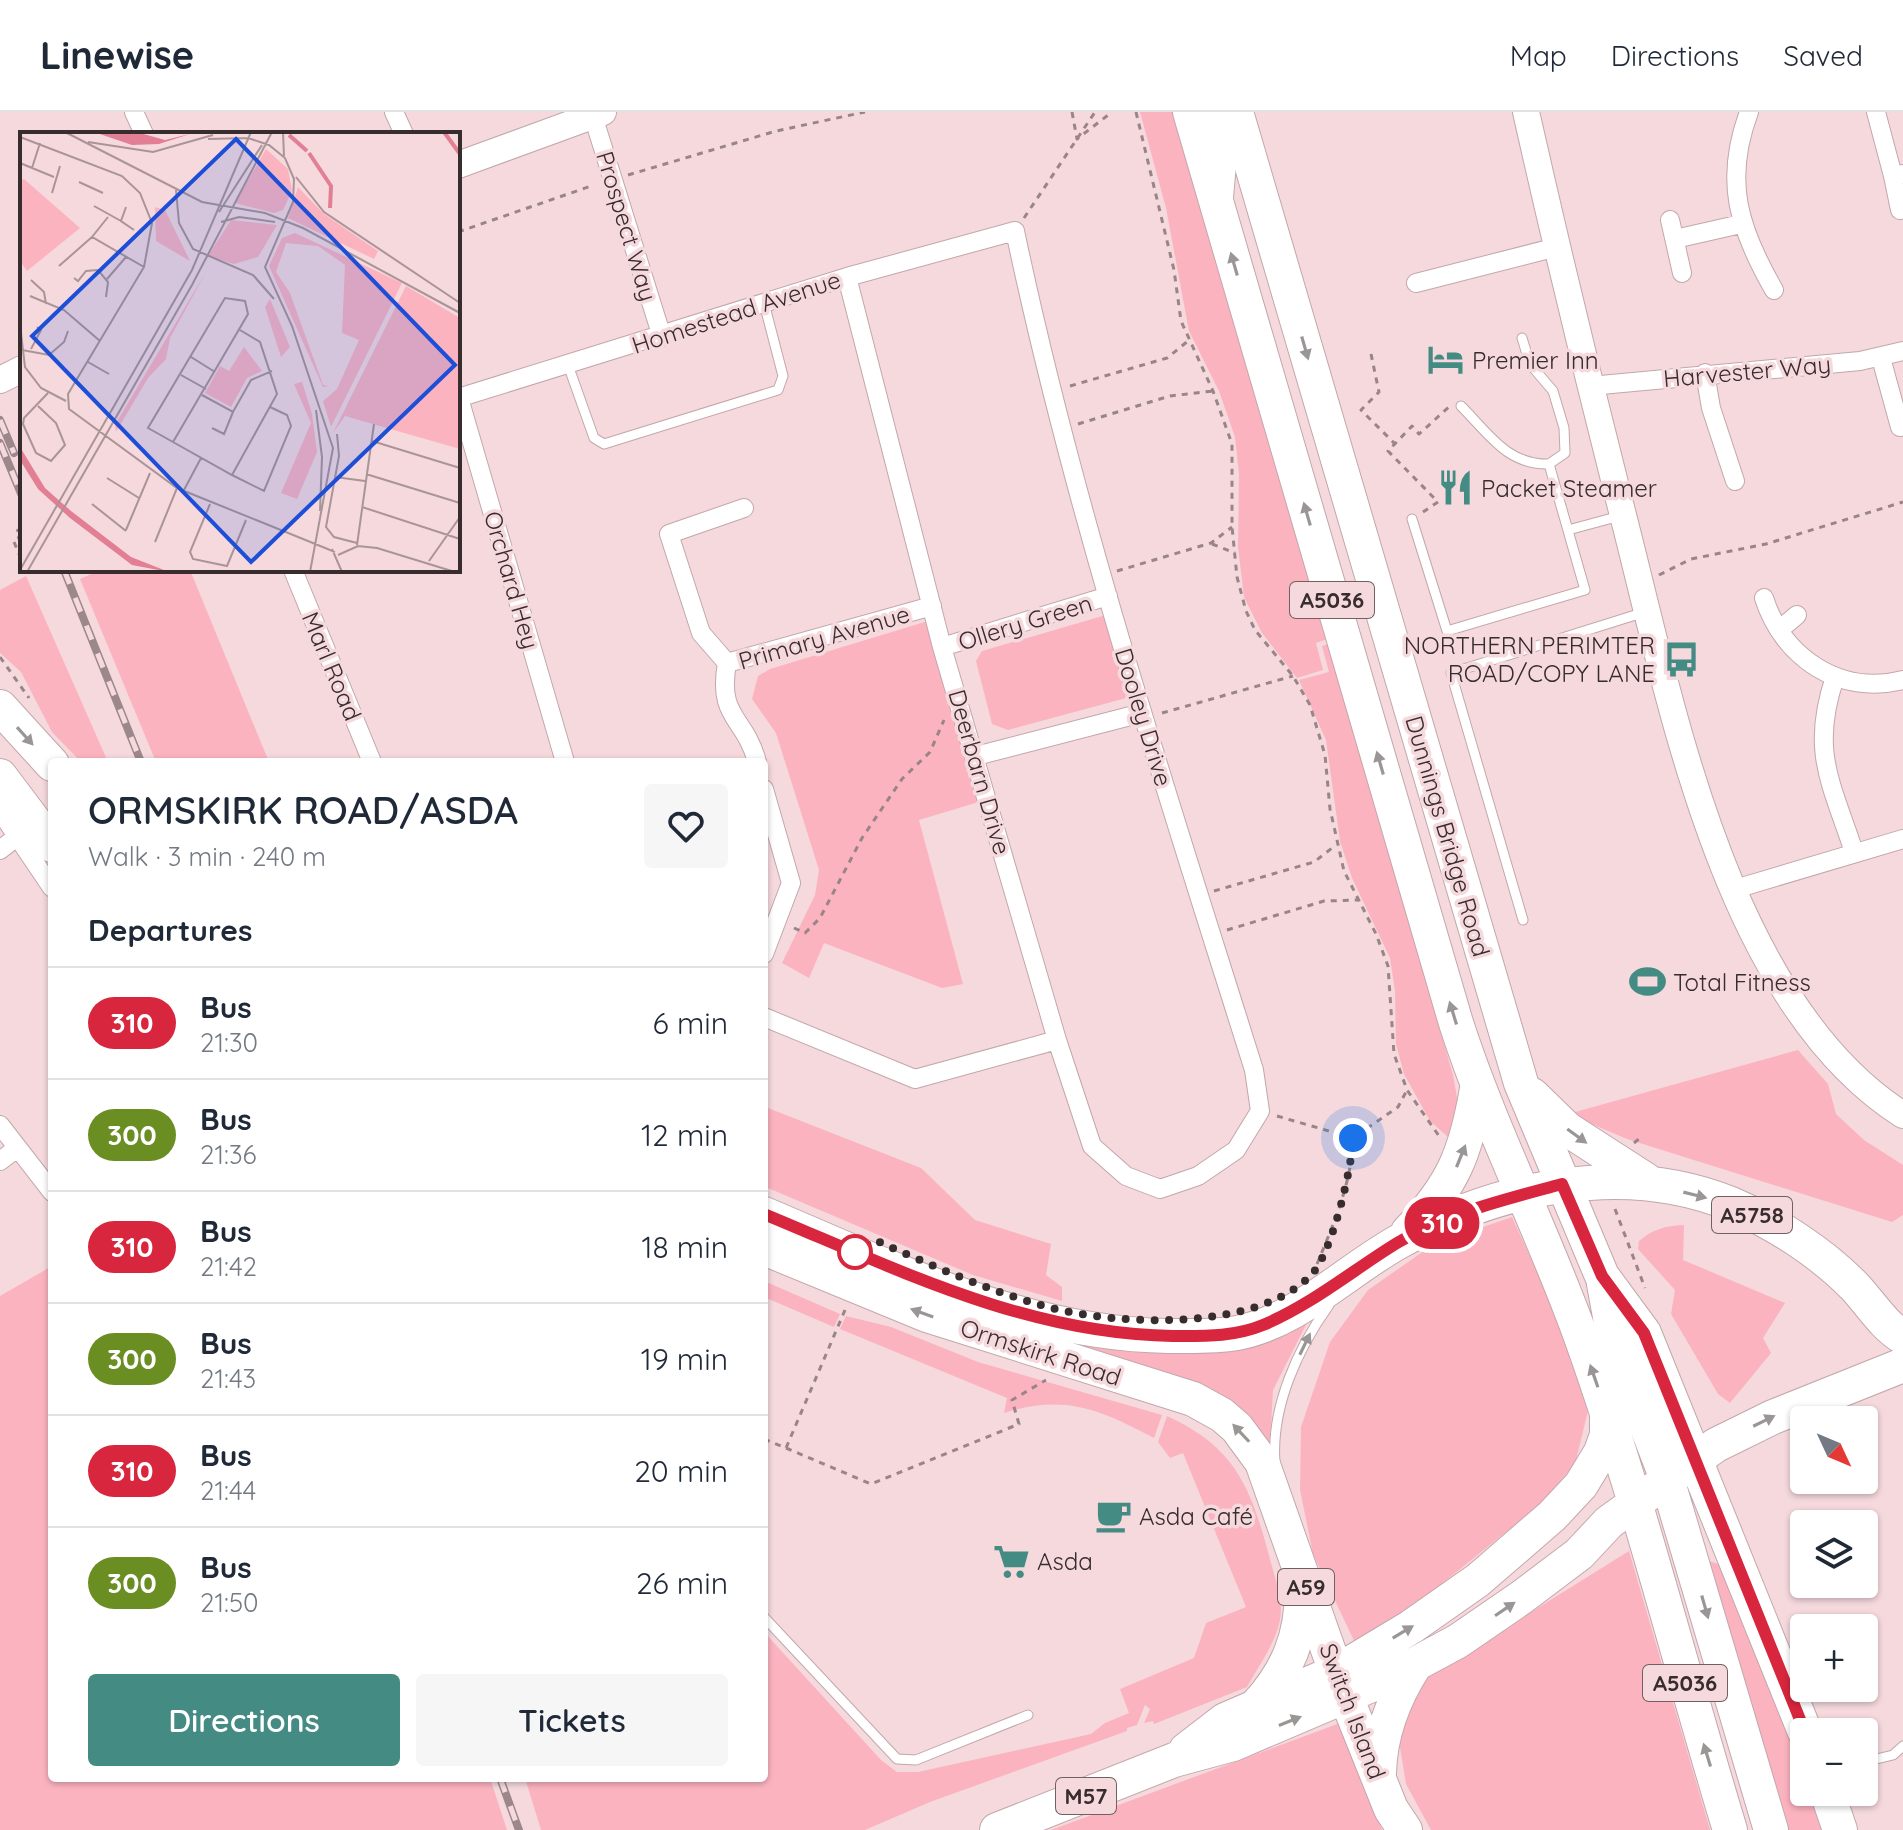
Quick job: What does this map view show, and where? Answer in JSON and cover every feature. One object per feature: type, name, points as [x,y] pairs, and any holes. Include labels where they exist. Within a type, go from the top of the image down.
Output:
[{"type":"highway","name":"Dunnings Bridge Road","points":[[1190,112],[1477,1087]]},
{"type":"highway","name":"Dunnings Bridge Road","points":[[1236,112],[1521,1083],[1602,1276]]},
{"type":"highway","points":[[0,707],[48,760]]},
{"type":"highway","points":[[0,776],[48,840]]},
{"type":"highway","name":"A5758","points":[[1521,1083],[1567,1129],[1657,1186]]},
{"type":"highway","name":"A5036","points":[[1477,1087],[1521,1195],[1551,1256],[1607,1412],[1730,1830]]},
{"type":"highway","points":[[1400,1241],[1439,1199],[1459,1164],[1469,1136],[1477,1087]]},
{"type":"highway","name":"A5758","points":[[1562,1184],[1607,1180],[1657,1186],[1729,1203],[1777,1227],[1853,1285],[1903,1337]]},
{"type":"highway","name":"Switch Island","points":[[1364,1265],[1400,1241],[1475,1209],[1562,1184]]},
{"type":"highway","name":"Ormskirk Road","points":[[768,1216],[981,1303],[1042,1321],[1148,1335],[1211,1336],[1263,1325],[1364,1265]]},
{"type":"highway","name":"Ormskirk Road","points":[[768,1250],[927,1315],[1208,1405],[1237,1428],[1251,1445],[1277,1501]]},
{"type":"highway","name":"A5036","points":[[1602,1276],[1644,1333],[1738,1559],[1800,1718]]},
{"type":"highway","points":[[1602,1276],[1615,1344],[1667,1479],[1771,1830]]},
{"type":"highway","points":[[1639,1519],[1667,1479],[1696,1458],[1773,1417],[1903,1365]]},
{"type":"highway","points":[[1342,1685],[1411,1627],[1478,1580],[1552,1516],[1592,1469],[1607,1435],[1607,1412]]},
{"type":"highway","name":"Switch Island","points":[[1277,1501],[1342,1685],[1379,1778],[1405,1830]]},
{"type":"highway","points":[[1342,1685],[1415,1665],[1458,1641],[1579,1554],[1609,1522],[1639,1519],[1721,1544],[1738,1559]]},
{"type":"highway","name":"M57","points":[[1254,1708],[1288,1664],[1299,1637],[1302,1575]]},
{"type":"highway","points":[[1379,1778],[1380,1750],[1386,1724],[1398,1691],[1415,1665]]},
{"type":"highway","name":"M57","points":[[1174,1760],[1225,1720],[1254,1708],[1342,1685]]},
{"type":"highway","name":"M57","points":[[997,1830],[1174,1760],[1233,1744],[1342,1685]]},
{"type":"main road","points":[[1209,112],[1223,164],[1219,213]]},
{"type":"main road","points":[[1526,112],[1590,386],[1694,782],[1735,889],[1777,975],[1818,1040],[1866,1089],[1903,1115]]},
{"type":"main road","points":[[460,164],[598,114]]},
{"type":"main road","points":[[0,380],[20,370]]},
{"type":"street","points":[[134,112],[143,132]]},
{"type":"street","points":[[394,112],[403,132]]},
{"type":"street","points":[[1749,112],[1739,140],[1736,176],[1741,224],[1774,290]]},
{"type":"street","points":[[1876,112],[1898,175],[1900,210]]},
{"type":"street","name":"Prospect Way","points":[[598,114],[613,180],[662,337]]},
{"type":"street","points":[[1670,220],[1682,273]]},
{"type":"street","points":[[1675,239],[1741,224]]},
{"type":"street","name":"Homestead Avenue","points":[[460,398],[847,277],[1015,231]]},
{"type":"street","name":"Dooley Drive","points":[[1015,231],[1050,391],[1142,716],[1254,1070],[1260,1111]]},
{"type":"street","points":[[1416,283],[1557,247]]},
{"type":"street","name":"Deerbarn Drive","points":[[847,277],[942,647],[1057,1040],[1092,1146],[1126,1176],[1160,1189],[1198,1176],[1236,1150],[1260,1111]]},
{"type":"street","name":"Harvester Way","points":[[1590,386],[1881,358],[1903,351]]},
{"type":"street","points":[[1881,358],[1895,428]]},
{"type":"street","points":[[1705,373],[1711,408],[1735,481]]},
{"type":"street","name":"Orchard Hey","points":[[460,401],[564,758]]},
{"type":"street","points":[[727,663],[701,633],[669,534],[744,508]]},
{"type":"street","name":"Marl Road","points":[[294,572],[370,758]]},
{"type":"street","name":"Ollery Green","points":[[942,647],[1108,596]]},
{"type":"street","points":[[1764,598],[1779,630],[1798,657],[1835,677],[1861,682],[1903,680]]},
{"type":"street","name":"Primary Avenue","points":[[756,758],[751,739],[730,717],[722,690],[727,663],[932,606]]},
{"type":"street","points":[[1779,630],[1797,615]]},
{"type":"street","points":[[1835,677],[1825,707],[1823,754],[1854,852]]},
{"type":"street","points":[[976,756],[1142,716]]},
{"type":"street","points":[[768,803],[791,883],[768,944]]},
{"type":"street","points":[[0,811],[48,882]]},
{"type":"street","points":[[0,850],[18,836]]},
{"type":"street","points":[[1735,889],[1903,839]]},
{"type":"street","points":[[768,1019],[915,1079],[1057,1040]]},
{"type":"street","points":[[0,1125],[48,1187]]},
{"type":"street","points":[[0,1161],[17,1148]]},
{"type":"lane","points":[[568,365],[594,438],[604,444],[692,418],[778,390],[783,376],[764,303]]},
{"type":"lane","points":[[1461,406],[1514,459],[1527,465],[1549,464],[1565,453],[1564,428],[1553,391],[1530,364],[1522,338]]},
{"type":"lane","points":[[1412,519],[1447,631],[1585,590],[1549,464]]},
{"type":"lane","points":[[1568,530],[1623,516]]},
{"type":"lane","points":[[1523,920],[1451,673],[1648,611]]},
{"type":"lane","name":"Switch Island","points":[[1277,1501],[1274,1452],[1290,1379],[1316,1322],[1364,1265]]},
{"type":"lane","points":[[768,1621],[897,1759],[916,1760],[1028,1715]]},
{"type":"lane","points":[[1878,1759],[1893,1755],[1903,1746]]},
{"type":"path","points":[[460,231],[613,180],[776,131],[865,112]]},
{"type":"path","points":[[1072,112],[1077,139]]},
{"type":"path","points":[[1015,231],[1095,112]]},
{"type":"path","points":[[1077,139],[1112,112]]},
{"type":"path","points":[[1136,112],[1188,341],[1213,391],[1232,444],[1232,527],[1237,577],[1255,630],[1293,676],[1310,705],[1325,755],[1336,845],[1344,871],[1388,966],[1394,1054],[1407,1090],[1427,1124],[1443,1140]]},
{"type":"path","points":[[1050,391],[1167,358],[1188,341]]},
{"type":"path","points":[[1371,354],[1379,392],[1361,410],[1395,444]]},
{"type":"path","points":[[1061,430],[1170,396],[1213,391]]},
{"type":"path","points":[[1412,519],[1440,501],[1388,451],[1410,425],[1419,434],[1447,406],[1461,406]]},
{"type":"path","points":[[1641,584],[1691,559],[1766,544],[1903,502]]},
{"type":"path","points":[[1102,576],[1211,543],[1232,527]]},
{"type":"path","points":[[14,542],[20,556]]},
{"type":"path","points":[[1211,543],[1235,553]]},
{"type":"path","points":[[1142,716],[1293,676]]},
{"type":"path","points":[[777,921],[805,933],[820,918],[862,838],[902,779],[930,752],[945,720],[945,697],[956,693]]},
{"type":"path","points":[[1199,896],[1314,862],[1336,845]]},
{"type":"path","points":[[1211,935],[1324,901],[1359,900]]},
{"type":"path","points":[[1353,1138],[1398,1107],[1407,1090]]},
{"type":"path","points":[[1260,1111],[1353,1138]]},
{"type":"path","points":[[1322,1266],[1313,1274],[1338,1213],[1352,1158],[1353,1138]]},
{"type":"path","points":[[786,1448],[855,1288]]},
{"type":"path","points":[[768,1441],[871,1484],[1019,1424],[1012,1400],[1056,1374]]},
{"type":"shaded area","points":[[1140,112],[1176,112],[1327,639],[1316,643],[1323,670],[1297,678],[1262,633],[1244,597],[1238,547],[1239,474],[1235,437],[1219,391],[1189,331],[1166,208]]},
{"type":"shaded area","points":[[96,572],[191,572],[267,758],[154,758],[80,579]]},
{"type":"shaded area","points":[[26,576],[106,758],[77,758],[52,732],[21,672],[0,653],[0,590]]},
{"type":"shaded area","points":[[1106,615],[1130,697],[1008,730],[992,724],[976,661],[982,651]]},
{"type":"shaded area","points":[[928,621],[982,801],[919,820],[963,984],[942,988],[824,943],[809,978],[782,963],[815,895],[819,870],[776,733],[752,699],[758,676],[770,669]]},
{"type":"shaded area","points":[[1328,644],[1453,1075],[1459,1109],[1448,1137],[1430,1121],[1404,1074],[1396,1044],[1395,991],[1390,958],[1352,878],[1340,841],[1326,740],[1299,680],[1329,672],[1322,646]]},
{"type":"shaded area","points":[[1798,1050],[1828,1084],[1836,1114],[1864,1140],[1903,1165],[1903,1215],[1892,1222],[1627,1139],[1568,1114]]},
{"type":"shaded area","points":[[768,1108],[921,1168],[975,1220],[1051,1244],[1046,1275],[1062,1287],[1062,1301],[973,1275],[768,1188]]},
{"type":"shaded area","points":[[1512,1217],[1568,1340],[1588,1411],[1575,1464],[1538,1506],[1417,1604],[1356,1645],[1313,1554],[1300,1490],[1301,1427],[1330,1342],[1368,1290],[1434,1244]]},
{"type":"shaded area","points":[[1684,1225],[1683,1260],[1785,1303],[1763,1338],[1771,1353],[1730,1403],[1718,1394],[1671,1314],[1675,1290],[1638,1249],[1639,1241],[1649,1234],[1665,1227]]},
{"type":"shaded area","points":[[48,1268],[48,1782],[491,1782],[507,1830],[0,1830],[0,1296]]},
{"type":"shaded area","points":[[768,1283],[840,1314],[834,1327],[768,1299]]},
{"type":"shaded area","points":[[1312,1313],[1273,1390],[1270,1445],[1068,1342],[1173,1351],[1238,1350]]},
{"type":"shaded area","points":[[846,1316],[891,1327],[978,1362],[1162,1415],[1154,1438],[1098,1412],[1063,1405],[1025,1407],[1004,1413],[1007,1398],[840,1329]]},
{"type":"shaded area","points":[[1167,1416],[1191,1428],[1210,1442],[1238,1473],[1256,1512],[1278,1590],[1281,1612],[1275,1637],[1247,1687],[1154,1724],[1153,1721],[1144,1723],[1150,1709],[1145,1705],[1137,1725],[1127,1728],[1127,1731],[930,1802],[865,1830],[541,1830],[526,1782],[768,1782],[768,1636],[881,1760],[897,1772],[918,1772],[1091,1734],[1105,1723],[1129,1713],[1120,1689],[1194,1658],[1206,1623],[1246,1607],[1183,1453],[1170,1458],[1158,1442]]},
{"type":"shaded area","points":[[1629,1551],[1710,1830],[1431,1830],[1406,1784],[1398,1735],[1419,1682]]},
{"type":"shaded area","points":[[1706,1560],[1721,1565],[1741,1606],[1790,1737],[1790,1806],[1816,1806],[1824,1830],[1787,1830]]},
{"type":"shaded area","points":[[1340,1723],[1382,1830],[1051,1830]]},
{"type":"railway","points":[[0,420],[14,453]]},
{"type":"railway","points":[[0,443],[20,491]]},
{"type":"railway","points":[[65,572],[139,758]]},
{"type":"railway","points":[[501,1782],[519,1830]]},
{"type":"bus line","name":"310","points":[[768,1216],[939,1288],[1042,1321],[1148,1335],[1211,1336],[1239,1333],[1263,1325],[1400,1241],[1475,1209],[1562,1184],[1602,1276],[1644,1333],[1738,1559],[1800,1718]]},
{"type":"place","name":"Premier Inn","points":[[1446,360]]},
{"type":"place","name":"Packet Steamer","points":[[1455,488]]},
{"type":"place","name":"NORTHERN PERIMTER ROAD/COPY LANE","points":[[1681,659]]},
{"type":"place","name":"Total Fitness","points":[[1647,982]]},
{"type":"place","name":"Asda Café","points":[[1113,1516]]},
{"type":"place","name":"Asda","points":[[1011,1561]]},
{"type":"route","points":[[855,1252],[875,1240],[930,1265],[1044,1306],[1097,1318],[1205,1318],[1239,1314],[1266,1306],[1313,1274],[1338,1213],[1352,1158],[1353,1138]]}]
